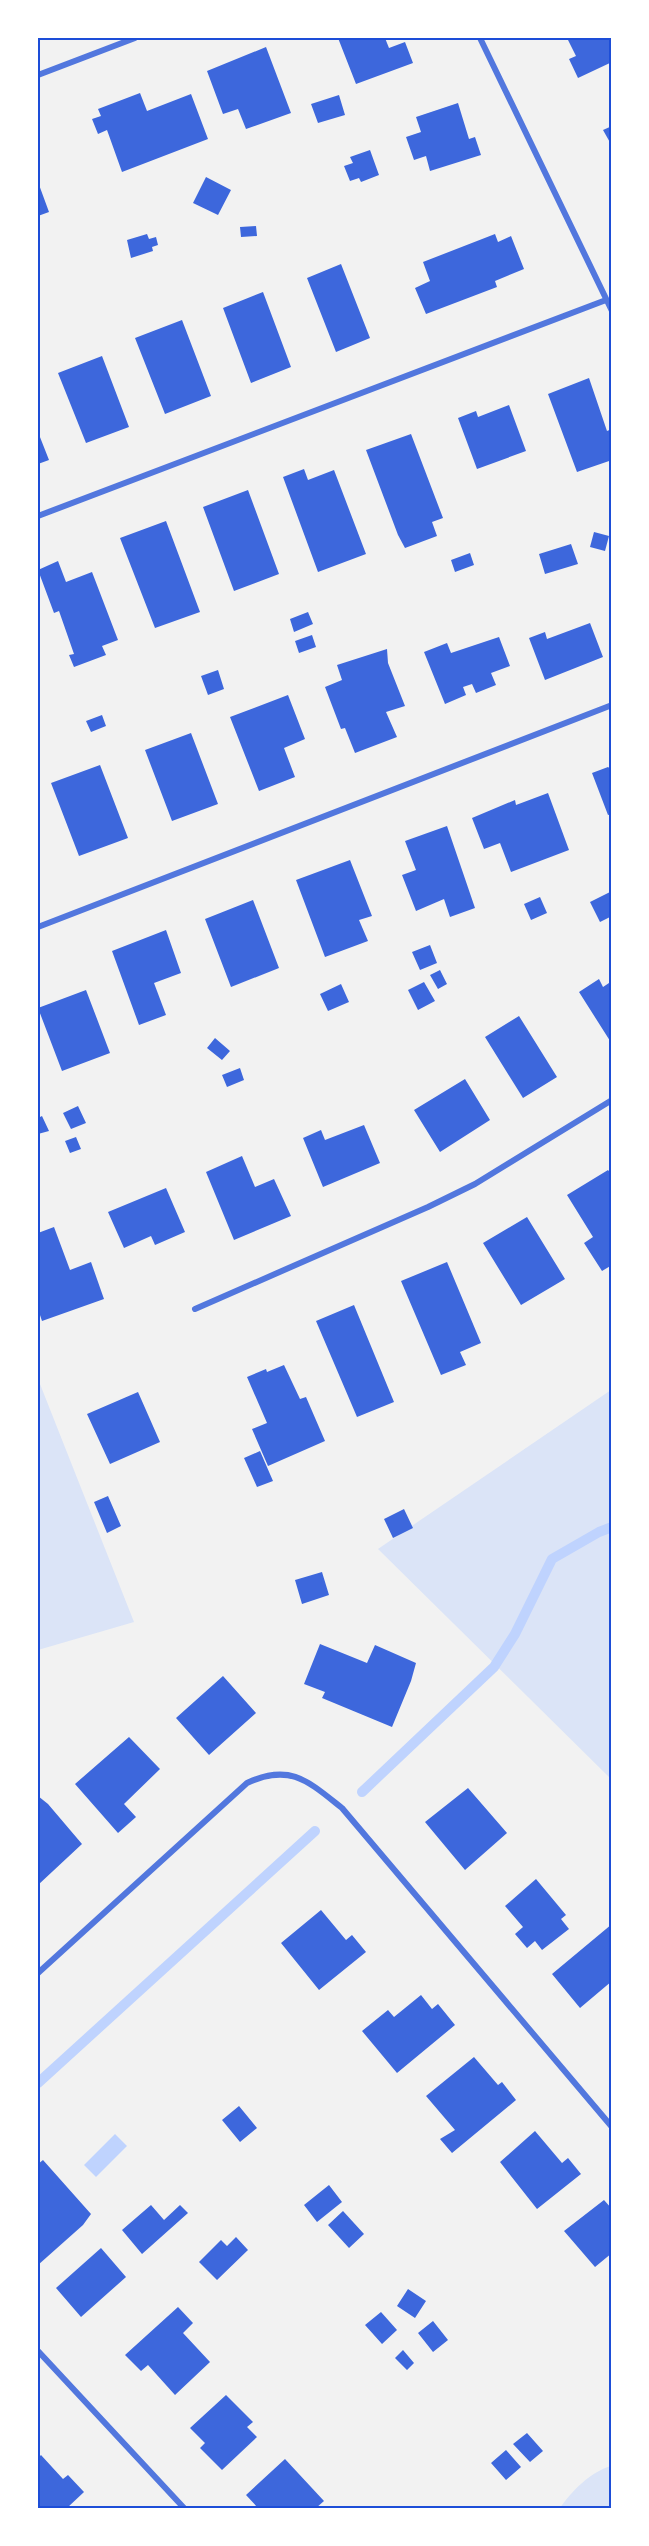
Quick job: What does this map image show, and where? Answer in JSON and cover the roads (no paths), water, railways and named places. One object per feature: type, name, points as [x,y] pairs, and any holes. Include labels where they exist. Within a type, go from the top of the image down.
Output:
[{"type":"street","points":[[38,75],[135,38]]},
{"type":"street","points":[[480,38],[612,311]]},
{"type":"street","points":[[38,516],[606,300]]},
{"type":"street","points":[[38,927],[612,705]]},
{"type":"street","points":[[195,1309],[428,1207],[475,1184],[612,1100]]},
{"type":"street","points":[[38,1973],[246,1783],[266,1774],[283,1773],[301,1779],[342,1808],[612,2127]]},
{"type":"street","points":[[38,2351],[184,2508]]},
{"type":"water","points":[[115,2134],[127,2146],[96,2177],[84,2165]]},
{"type":"waterway","points":[[362,1792],[494,1667],[515,1634],[552,1559],[612,1527]]},
{"type":"waterway","points":[[38,2083],[315,1831]]}]
